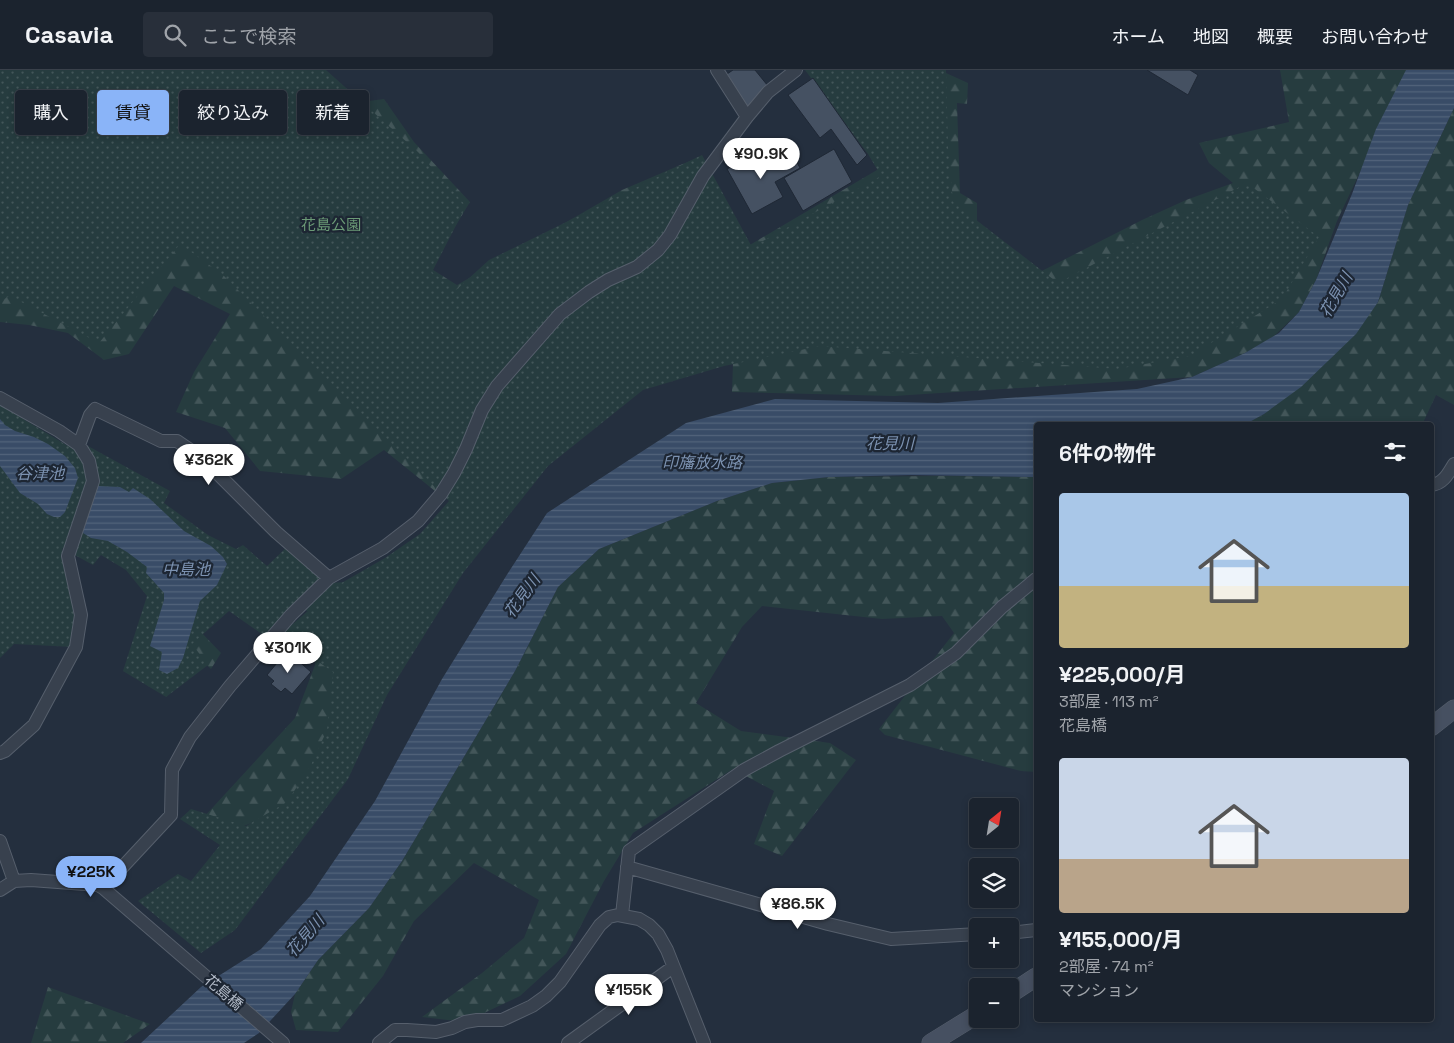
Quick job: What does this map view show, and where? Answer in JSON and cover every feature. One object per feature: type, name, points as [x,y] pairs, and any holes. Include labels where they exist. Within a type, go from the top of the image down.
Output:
[{"type":"street","points":[[716,70],[747,117]]},
{"type":"street","points":[[0,890],[14,880],[98,885],[103,888],[171,815],[172,770],[190,736],[230,686],[291,616],[329,578],[383,548],[418,520],[441,494],[454,473],[482,410],[497,386],[560,314],[608,280],[637,267],[658,250],[670,235],[703,176],[747,117],[768,92],[796,70]]},
{"type":"street","points":[[0,398],[59,431],[78,445],[89,461],[94,481],[68,556],[81,615],[76,647],[34,725],[5,751],[0,753]]},
{"type":"street","points":[[78,445],[90,415],[95,409],[161,441],[177,441],[202,458],[276,532],[329,578]]},
{"type":"street","points":[[1434,485],[1443,480],[1454,464]]},
{"type":"street","points":[[622,915],[629,851],[744,770],[910,685],[956,653],[1002,607],[1034,581]]},
{"type":"street","points":[[1434,725],[1454,708]]},
{"type":"street","points":[[0,841],[14,880]]},
{"type":"street","points":[[627,867],[801,917],[891,939],[969,935]]},
{"type":"street","name":"花島橋","points":[[103,888],[283,1043]]},
{"type":"street","points":[[379,1043],[395,1030],[436,1032],[465,1022],[502,1020],[526,1010],[546,996],[560,982],[600,926],[609,917],[622,915],[639,919],[658,934],[667,950],[704,1043]]},
{"type":"street","points":[[1019,932],[1034,930]]},
{"type":"street","points":[[568,1043],[673,967]]},
{"type":"street","points":[[1019,988],[1034,978]]},
{"type":"street","points":[[931,1043],[969,1020]]},
{"type":"green space","name":"花島公園","points":[[0,70],[214,90],[179,90],[179,135],[287,135],[287,97],[297,98],[297,135],[369,135],[369,101],[384,99],[414,142],[470,202],[430,268],[457,285],[622,190],[699,157],[748,246],[882,167],[938,122],[946,73],[968,83],[967,104],[957,103],[960,193],[977,203],[977,224],[1024,280],[1142,220],[1186,200],[1233,183],[1209,163],[1199,143],[1289,122],[1280,70],[1408,70],[1337,221],[1316,280],[1299,312],[1273,337],[1245,353],[1192,377],[894,396],[732,392],[733,363],[775,311],[465,451],[435,491],[384,450],[341,479],[260,471],[225,428],[176,412],[194,372],[230,314],[174,286],[129,354],[104,360],[68,333],[29,325],[0,322]]},
{"type":"green space","name":"花島公園","points":[[0,70],[326,70],[348,90],[297,90],[297,135],[369,135],[369,108],[418,152],[466,206],[432,272],[456,290],[489,260],[702,155],[752,247],[881,176],[868,154],[805,70],[946,70],[948,147],[953,202],[1058,283],[1247,183],[1319,237],[1282,299],[1190,356],[1117,369],[820,346],[724,366],[643,390],[548,466],[463,573],[387,695],[348,779],[235,930],[201,953],[138,901],[178,874],[191,881],[220,845],[180,819],[191,809],[246,826],[287,802],[311,765],[327,730],[333,672],[280,635],[338,585],[385,558],[420,534],[449,501],[222,274],[180,244],[99,343],[10,296],[0,301]]},
{"type":"green space","points":[[1454,108],[1454,405],[1436,395],[1423,422],[1249,422],[1264,414],[1378,302],[1408,205]]},
{"type":"green space","points":[[0,405],[68,446],[88,446],[170,491],[164,503],[208,535],[236,549],[243,545],[267,566],[288,546],[321,577],[266,637],[229,611],[192,644],[208,665],[166,697],[123,671],[147,596],[126,570],[101,555],[93,565],[62,548],[77,615],[73,647],[14,644],[0,658]]},
{"type":"green space","points":[[829,477],[1034,477],[1034,772],[1021,771],[885,735],[879,729],[954,633],[942,616],[882,619],[762,606],[742,627],[696,703],[741,731],[830,743],[856,760],[782,856],[754,844],[774,791],[733,769],[633,833],[604,881],[566,954],[520,996],[465,1022],[422,1017],[482,973],[524,938],[539,900],[474,863],[414,921],[383,976],[338,1032],[296,1030],[291,1012],[295,994],[318,960],[369,908],[402,861],[515,671],[558,587],[599,549],[717,501],[772,483]]},
{"type":"green space","points":[[288,551],[332,583],[357,581],[389,567],[373,638],[353,707],[297,805],[231,831],[203,818],[295,718],[315,665],[317,617],[274,591],[260,623],[230,605],[200,631],[221,653],[211,669],[186,647],[193,603],[223,583],[240,552],[270,568]]},
{"type":"green space","points":[[48,987],[150,1024],[123,1043],[31,1043]]},
{"type":"water","name":"印旛放水路","points":[[1406,70],[1454,70],[1454,108],[1408,205],[1378,302],[1356,334],[1301,387],[1264,414],[1249,422],[1034,422],[1034,477],[911,475],[829,477],[772,483],[717,501],[599,549],[558,587],[515,671],[402,861],[369,908],[318,960],[295,994],[259,1033],[244,1043],[141,1043],[201,987],[261,949],[310,896],[375,801],[442,679],[547,513],[686,423],[775,399],[938,403],[1137,389],[1192,377],[1245,353],[1279,333],[1299,312],[1316,280],[1352,194],[1376,129]]},
{"type":"water","name":"谷津池","points":[[0,419],[5,425],[15,431],[48,444],[65,456],[75,468],[78,478],[65,512],[60,517],[47,514],[38,504],[20,493],[0,466]]},
{"type":"water","name":"中島池","points":[[98,486],[120,487],[129,492],[133,488],[150,499],[184,531],[211,546],[223,557],[227,564],[217,585],[200,601],[183,658],[178,668],[167,674],[159,670],[162,652],[150,646],[164,600],[164,593],[146,573],[147,567],[127,552],[108,541],[91,538],[80,531]]},
{"type":"building","points":[[733,70],[755,70],[768,86],[749,111],[727,74]]},
{"type":"building","points":[[1147,70],[1190,70],[1198,75],[1188,95]]},
{"type":"building","points":[[813,78],[867,155],[857,165],[831,129],[820,138],[788,95]]},
{"type":"building","points":[[834,149],[852,182],[803,211],[784,178]]},
{"type":"building","points":[[758,152],[767,167],[792,153],[800,168],[775,182],[783,197],[752,214],[727,169]]},
{"type":"building","points":[[287,651],[311,672],[292,694],[285,688],[281,692],[271,684],[274,681],[267,675]]},
{"type":"water label","name":"花見川","points":[[1336,295]]},
{"type":"water label","name":"花見川","points":[[890,443]]},
{"type":"water label","name":"花見川","points":[[522,596]]},
{"type":"water label","name":"花見川","points":[[305,936]]}]
